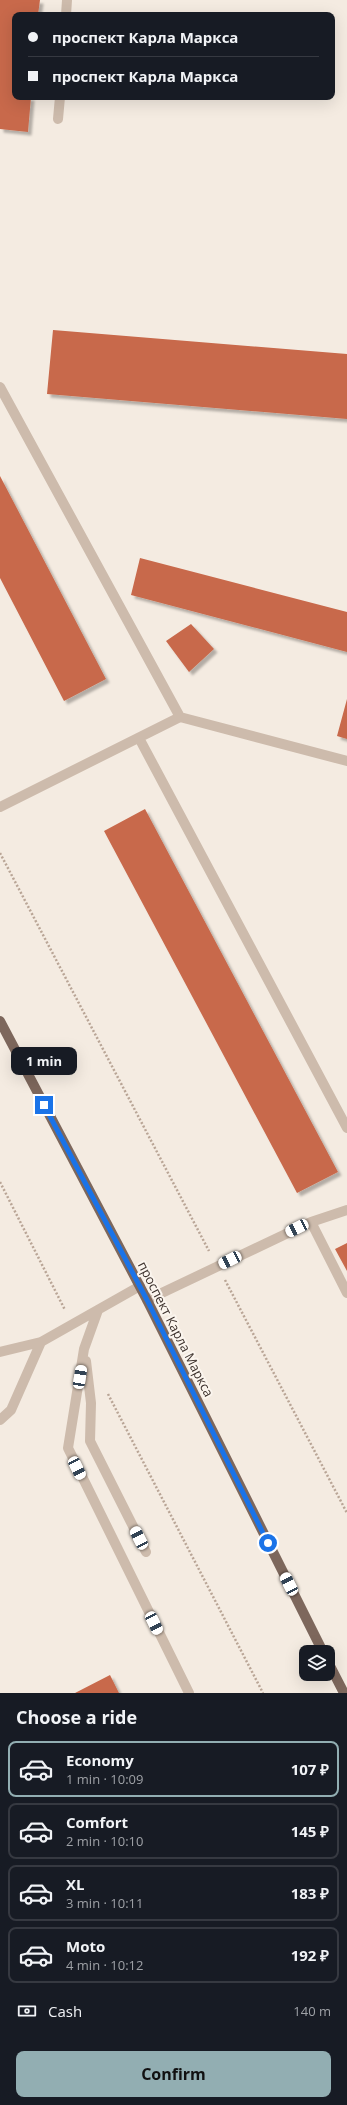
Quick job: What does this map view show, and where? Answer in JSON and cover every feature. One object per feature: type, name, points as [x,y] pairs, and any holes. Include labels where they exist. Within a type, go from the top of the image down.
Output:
[{"type":"main road","name":"проспект Карла Маркса","points":[[0,1021],[140,1286],[320,1645]]},
{"type":"main road","points":[[335,1676],[344,1693]]},
{"type":"street","points":[[66,12],[67,0]]},
{"type":"street","points":[[58,119],[60,100]]},
{"type":"street","points":[[0,387],[180,717]]},
{"type":"street","points":[[0,806],[180,717],[347,761]]},
{"type":"street","points":[[139,738],[347,1128]]},
{"type":"street","points":[[147,1300],[311,1222],[347,1210]]},
{"type":"street","points":[[311,1222],[347,1293]]},
{"type":"street","points":[[0,1352],[41,1342],[140,1286]]},
{"type":"street","points":[[98,1310],[84,1349],[68,1448],[189,1693]]},
{"type":"street","points":[[0,1420],[11,1410],[41,1342]]},
{"type":"street","points":[[84,1349],[91,1403],[90,1441],[146,1552]]},
{"type":"path","points":[[0,853],[347,1513]]},
{"type":"path","points":[[0,1182],[72,1325]]},
{"type":"path","points":[[106,1391],[263,1693]]},
{"type":"building","points":[[0,0],[40,0],[38,12],[12,12],[12,100],[31,100],[28,132],[0,129]]},
{"type":"building","points":[[53,330],[347,354],[347,419],[47,394]]},
{"type":"building","points":[[0,476],[106,679],[64,701],[0,578]]},
{"type":"building","points":[[140,558],[347,612],[347,652],[131,595]]},
{"type":"building","points":[[191,624],[214,649],[189,672],[166,641]]},
{"type":"building","points":[[347,699],[347,739],[337,736]]},
{"type":"building","points":[[145,809],[338,1172],[297,1193],[104,831]]},
{"type":"building","points":[[347,1243],[347,1271],[335,1249]]},
{"type":"building","points":[[110,1675],[119,1693],[75,1693]]},
{"type":"route","points":[[44,1105],[147,1300],[268,1543]]}]
